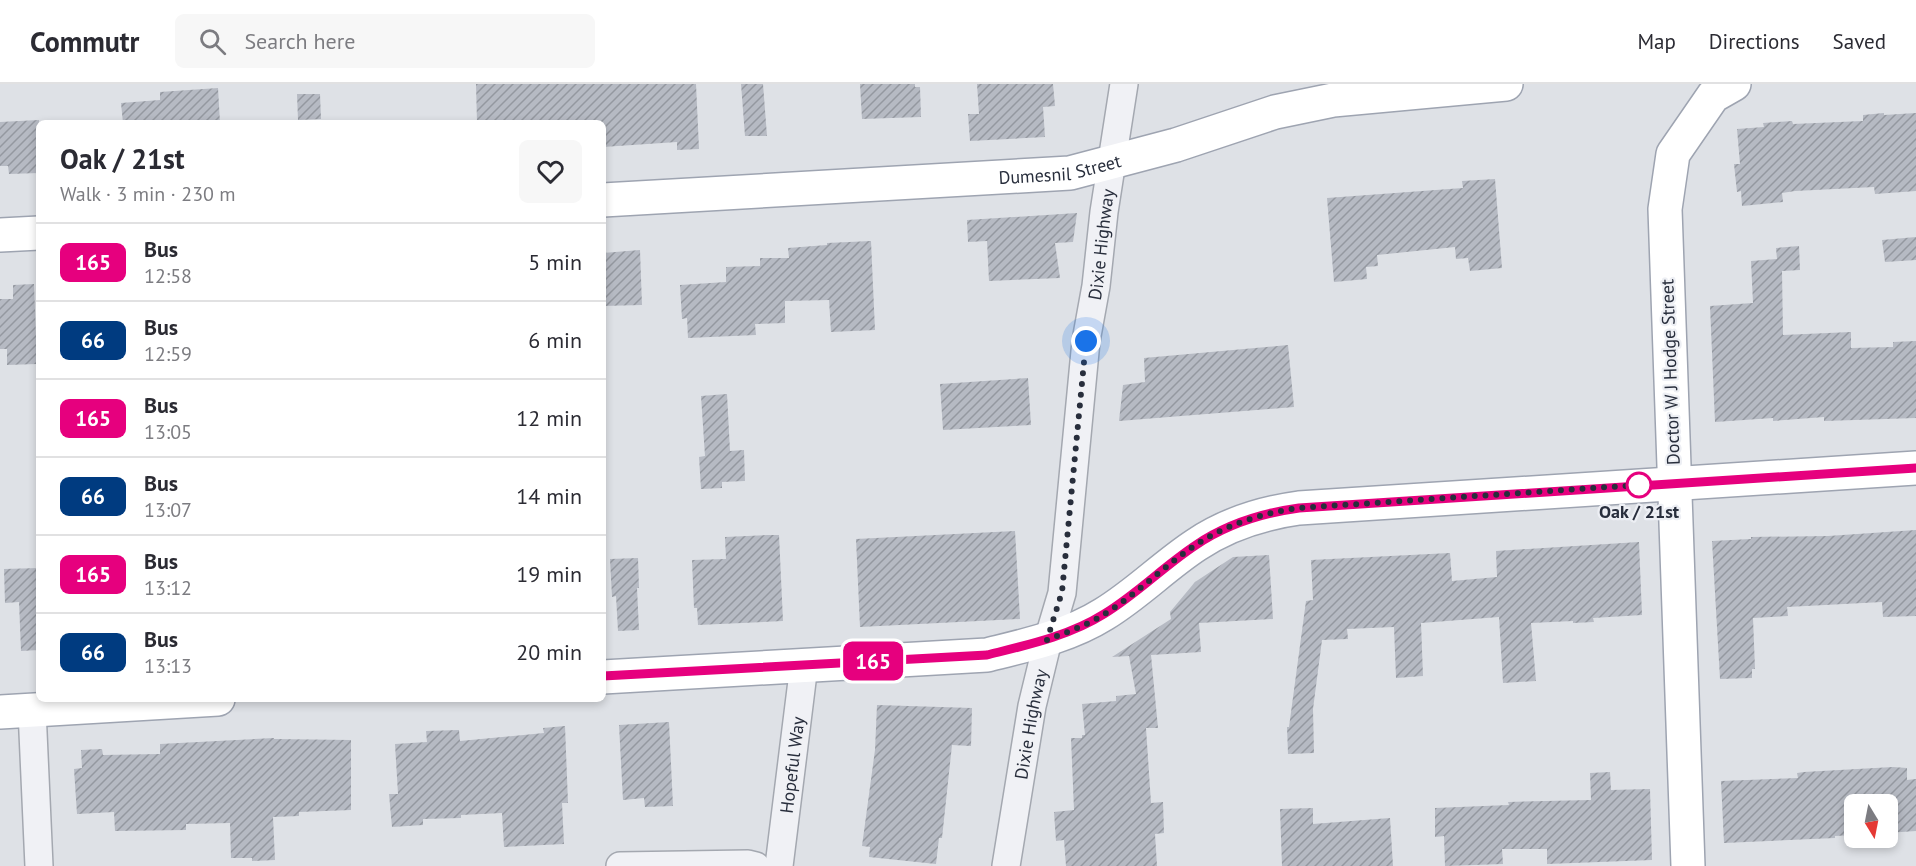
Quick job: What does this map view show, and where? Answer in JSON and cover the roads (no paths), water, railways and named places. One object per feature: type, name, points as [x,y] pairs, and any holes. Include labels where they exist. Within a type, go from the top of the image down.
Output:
[{"type":"main road","name":"Dumesnil Street","points":[[606,200],[1070,173],[1176,145],[1345,91],[1506,84]]},
{"type":"main road","name":"Doctor W J Hodge Street","points":[[1688,866],[1665,209],[1673,154],[1713,96],[1734,84]]},
{"type":"main road","points":[[0,235],[36,233]]},
{"type":"main road","points":[[606,676],[987,655],[1047,640],[1106,613],[1212,535],[1234,524],[1272,512],[1299,508],[1916,468]]},
{"type":"main road","points":[[0,712],[167,702]]},
{"type":"street","name":"Dixie Highway","points":[[1006,866],[1032,706],[1047,640],[1062,592],[1086,341],[1096,286],[1104,212],[1114,162],[1124,84]]},
{"type":"street","name":"Hopeful Way","points":[[779,866],[804,665]]},
{"type":"street","points":[[32,710],[39,866]]},
{"type":"street","points":[[620,866],[748,864],[756,866]]},
{"type":"place","name":"Oak / 21st","points":[[1639,485]]}]
